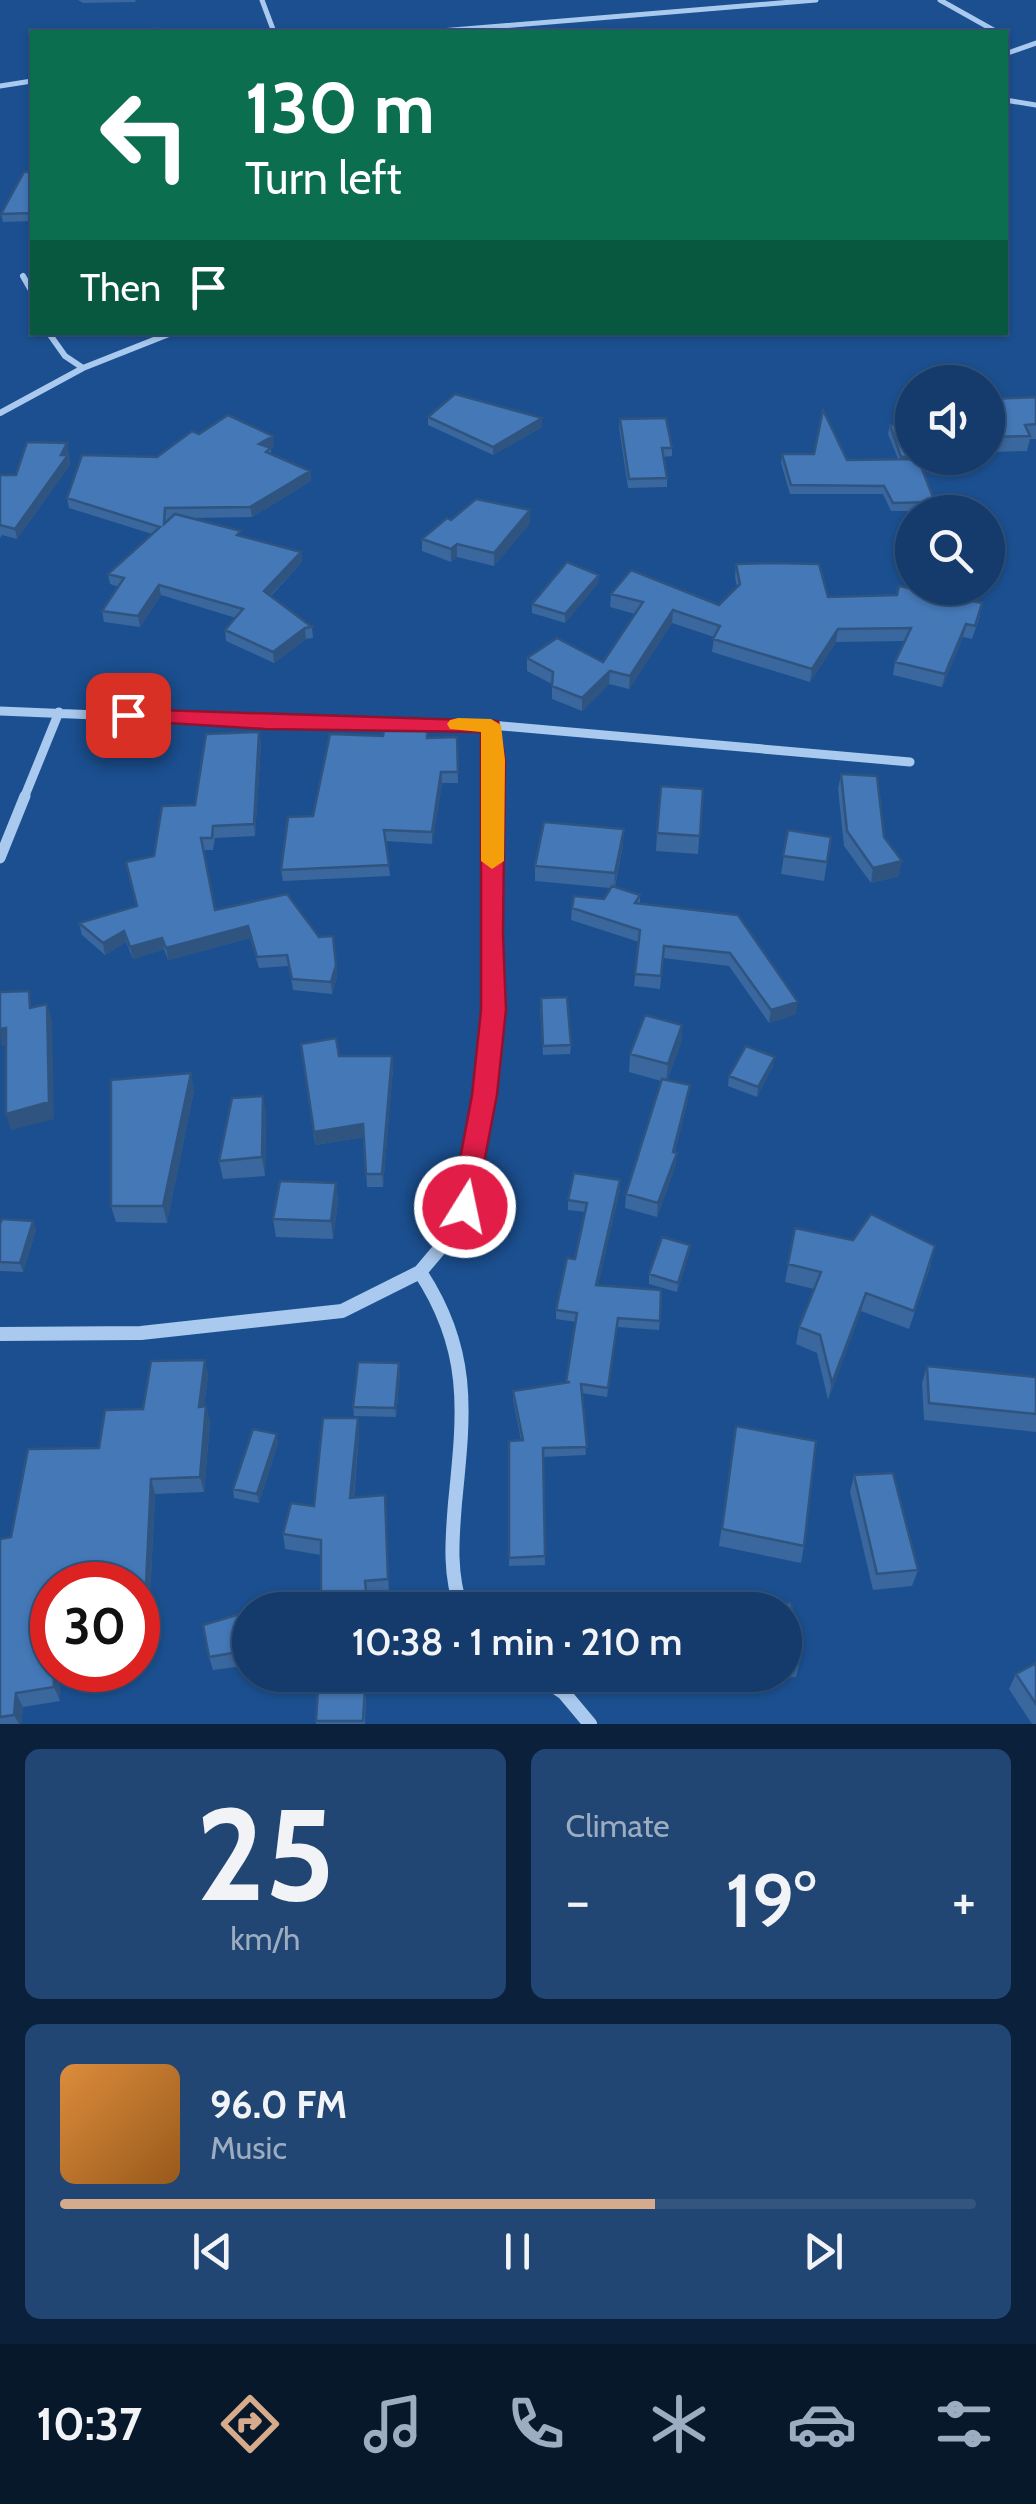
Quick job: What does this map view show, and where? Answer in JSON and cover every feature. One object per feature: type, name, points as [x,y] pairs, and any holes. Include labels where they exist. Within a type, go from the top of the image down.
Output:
[{"type":"street","points":[[262,0],[274,30]]},
{"type":"street","points":[[452,30],[816,0]]},
{"type":"street","points":[[940,0],[993,30]]},
{"type":"street","points":[[1008,53],[1036,43]]},
{"type":"street","points":[[0,86],[30,81]]},
{"type":"street","points":[[1008,100],[1036,105]]},
{"type":"street","points":[[23,276],[30,288]]},
{"type":"street","points":[[50,335],[65,356],[83,368]]},
{"type":"street","points":[[0,412],[83,368],[166,335]]},
{"type":"street","points":[[0,711],[265,722],[491,725],[910,762]]},
{"type":"street","points":[[0,858],[60,712]]},
{"type":"street","points":[[0,1334],[140,1332],[289,1320],[342,1311],[420,1272],[447,1240],[465,1207],[494,1010],[491,934],[495,760],[491,725]]},
{"type":"street","points":[[420,1272],[437,1293],[450,1322],[464,1374],[451,1554],[455,1592]]},
{"type":"street","points":[[563,1692],[590,1724]]},
{"type":"building","points":[[24,172],[30,172],[30,213],[1,214]]},
{"type":"building","points":[[455,394],[542,418],[493,447],[428,417]]},
{"type":"building","points":[[1036,397],[1036,424],[1025,425],[1030,436],[1005,437],[1005,398]]},
{"type":"building","points":[[823,410],[847,460],[895,459],[895,475],[924,475],[932,495],[895,495],[893,503],[884,486],[791,485],[782,454],[814,454]]},
{"type":"building","points":[[228,415],[273,436],[259,444],[271,448],[266,452],[310,471],[250,507],[165,508],[164,524],[175,514],[301,552],[264,591],[312,627],[273,652],[225,630],[243,609],[159,585],[138,616],[102,611],[124,578],[108,574],[160,527],[67,498],[82,455],[157,457],[192,431],[199,434]]},
{"type":"building","points":[[666,418],[672,448],[662,448],[667,478],[629,479],[620,419]]},
{"type":"building","points":[[27,442],[67,443],[61,455],[68,455],[15,529],[0,525],[0,475],[16,475]]},
{"type":"building","points":[[476,499],[530,510],[494,553],[457,544],[451,549],[422,539],[447,518],[451,520]]},
{"type":"building","points":[[567,562],[599,575],[565,614],[532,604]]},
{"type":"building","points":[[736,564],[819,564],[828,597],[895,595],[895,605],[981,605],[975,626],[966,624],[945,674],[895,662],[911,628],[838,629],[812,669],[713,639],[720,626],[673,610],[630,676],[610,671],[582,698],[552,686],[553,672],[527,658],[557,638],[603,662],[643,602],[611,594],[631,570],[719,605],[740,584]]},
{"type":"building","points":[[384,731],[427,731],[427,738],[457,737],[458,772],[441,772],[432,832],[384,830],[389,865],[281,870],[288,817],[313,816],[330,734],[383,736]]},
{"type":"building","points":[[259,732],[254,824],[213,826],[212,838],[201,838],[215,910],[287,894],[319,937],[333,936],[336,965],[331,982],[292,979],[287,955],[257,957],[248,926],[166,948],[162,938],[130,947],[124,931],[103,943],[79,923],[137,906],[126,862],[154,856],[162,806],[195,805],[206,734]]},
{"type":"building","points":[[841,774],[877,776],[884,837],[902,861],[873,868],[847,831]]},
{"type":"building","points":[[661,786],[703,789],[700,836],[657,833]]},
{"type":"building","points":[[544,822],[624,829],[615,873],[535,866]]},
{"type":"building","points":[[788,830],[831,837],[827,862],[783,856]]},
{"type":"building","points":[[612,886],[640,895],[635,903],[738,915],[798,1002],[771,1010],[730,953],[664,946],[661,976],[635,974],[640,930],[572,908],[574,896],[604,899]]},
{"type":"building","points":[[29,991],[30,1008],[47,1004],[49,1102],[6,1114],[6,1028],[0,1029],[0,992]]},
{"type":"building","points":[[567,997],[571,1045],[543,1046],[541,998]]},
{"type":"building","points":[[645,1015],[682,1025],[668,1064],[630,1054]]},
{"type":"building","points":[[336,1038],[339,1056],[392,1056],[382,1174],[366,1174],[363,1124],[314,1132],[301,1044]]},
{"type":"building","points":[[746,1046],[775,1057],[758,1087],[729,1076]]},
{"type":"building","points":[[191,1073],[163,1206],[111,1206],[111,1080]]},
{"type":"building","points":[[662,1079],[690,1085],[673,1152],[677,1153],[658,1203],[626,1194]]},
{"type":"building","points":[[263,1096],[262,1157],[219,1161],[232,1098]]},
{"type":"building","points":[[574,1173],[620,1180],[596,1285],[661,1290],[660,1321],[618,1318],[608,1388],[581,1384],[587,1447],[543,1448],[545,1556],[509,1558],[509,1441],[523,1440],[513,1391],[570,1382],[566,1382],[577,1313],[556,1310],[567,1258],[575,1259],[587,1203],[568,1200]]},
{"type":"building","points":[[280,1181],[336,1183],[331,1221],[273,1219]]},
{"type":"building","points":[[871,1214],[935,1246],[914,1311],[866,1293],[832,1383],[820,1335],[799,1327],[821,1272],[788,1264],[795,1228],[853,1240]]},
{"type":"building","points":[[2,1219],[33,1221],[20,1263],[0,1262]]},
{"type":"building","points":[[662,1237],[690,1245],[678,1283],[649,1274]]},
{"type":"building","points":[[205,1360],[199,1407],[206,1406],[200,1477],[151,1479],[147,1562],[30,1562],[30,1691],[16,1693],[14,1715],[0,1717],[0,1539],[11,1537],[28,1449],[99,1448],[105,1410],[143,1409],[151,1361]]},
{"type":"building","points":[[358,1362],[399,1363],[395,1408],[353,1407]]},
{"type":"building","points":[[927,1366],[1036,1377],[1036,1414],[929,1403]]},
{"type":"building","points":[[323,1418],[358,1418],[350,1498],[385,1495],[388,1579],[365,1581],[366,1592],[321,1592],[321,1540],[283,1534],[291,1503],[314,1506]]},
{"type":"building","points":[[736,1426],[816,1441],[804,1546],[722,1529]]},
{"type":"building","points":[[253,1429],[277,1434],[257,1494],[233,1489]]},
{"type":"building","points":[[893,1473],[918,1570],[877,1574],[854,1475]]},
{"type":"building","points":[[232,1616],[232,1653],[209,1657],[203,1625]]},
{"type":"building","points":[[1036,1663],[1036,1704],[1016,1674]]},
{"type":"building","points":[[318,1692],[365,1692],[363,1721],[316,1721]]},
{"type":"slow traffic","points":[[458,724],[491,725],[495,760],[492,861]]},
{"type":"route","points":[[128,715],[265,722],[491,725],[495,760],[491,934],[494,1010],[465,1207]]}]
